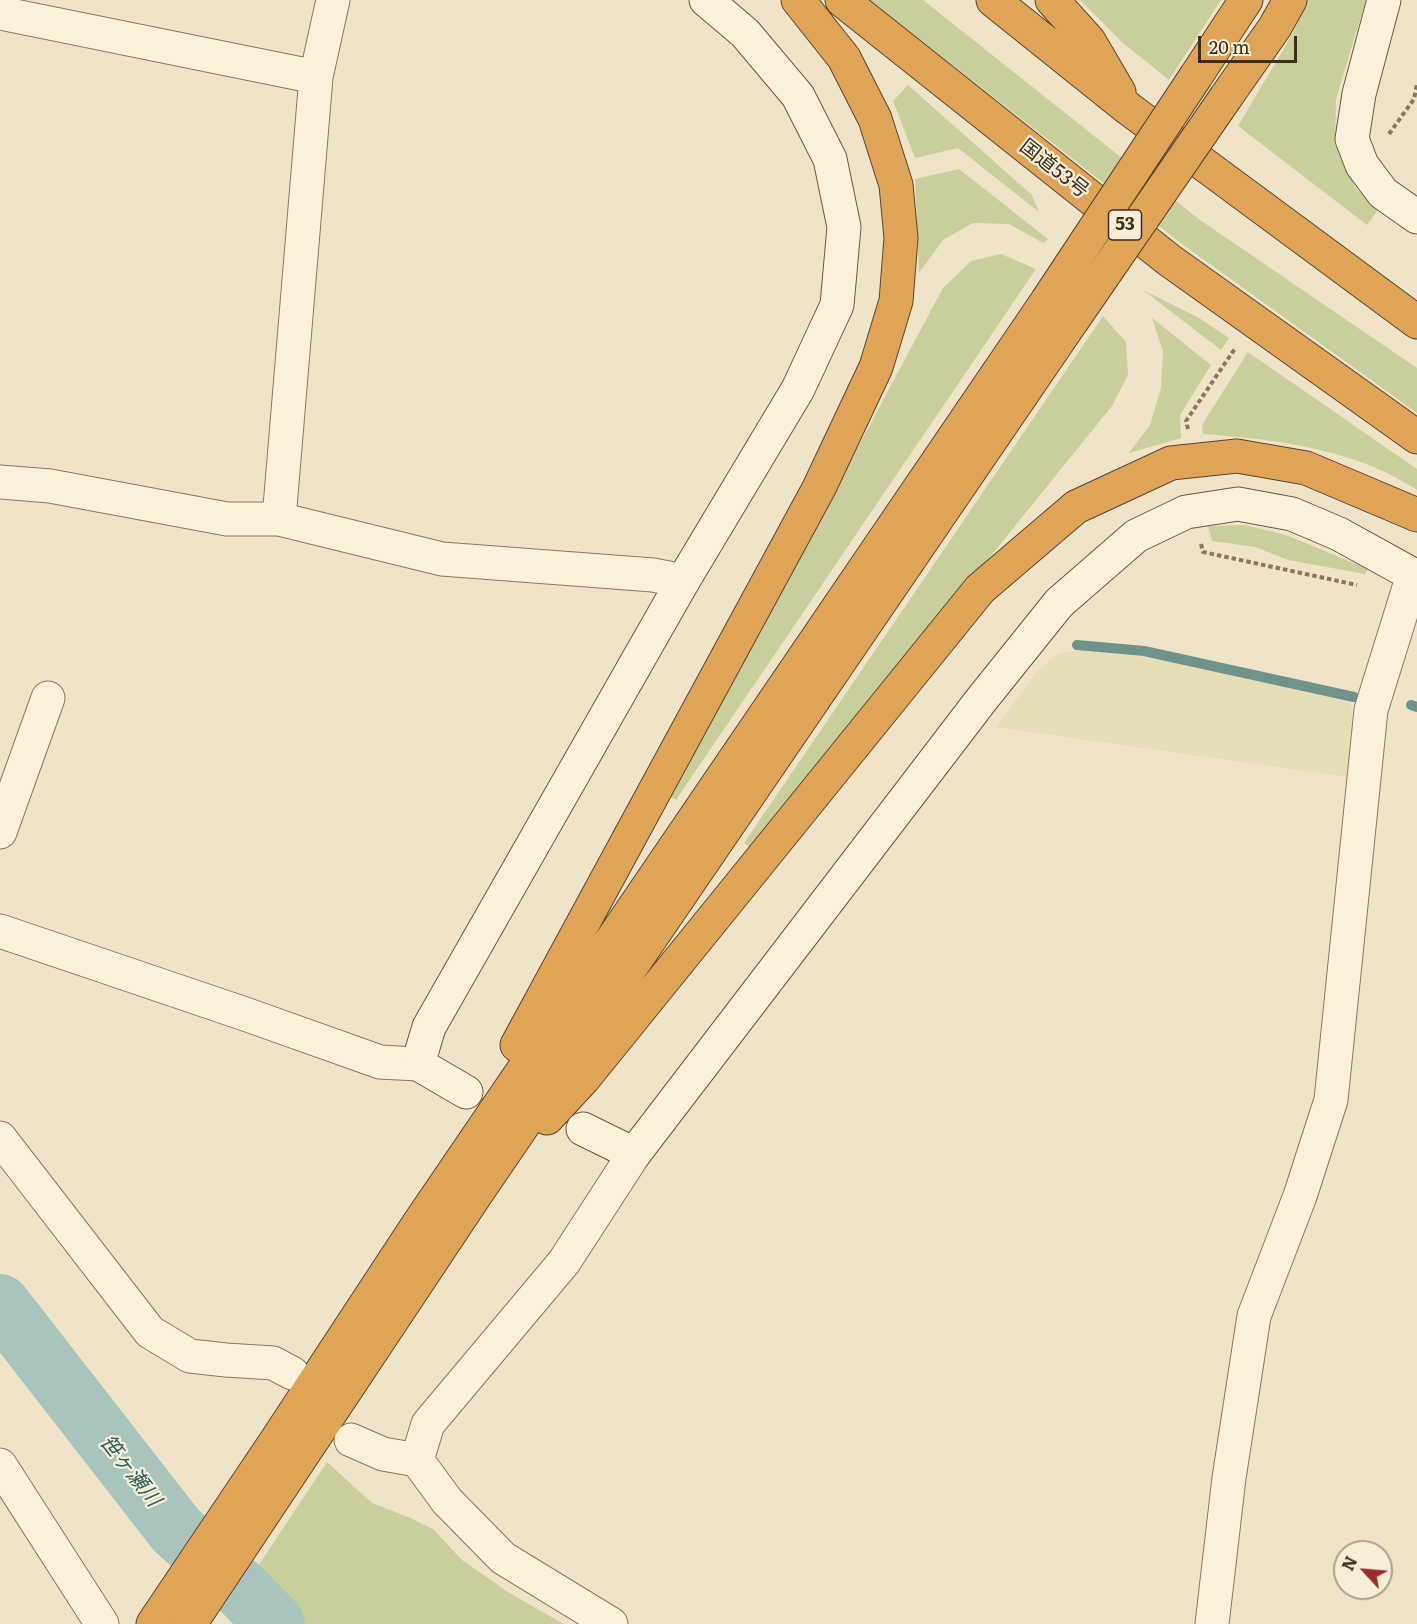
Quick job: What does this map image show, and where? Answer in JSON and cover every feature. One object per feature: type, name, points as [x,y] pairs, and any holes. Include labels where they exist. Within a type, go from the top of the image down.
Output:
[{"type":"highway","points":[[190,1624],[419,1223],[819,488],[876,367],[896,301],[901,238],[896,185],[875,119],[844,58],[798,0]]},
{"type":"highway","name":"国道53号","points":[[842,0],[1169,261],[1417,437]]},
{"type":"highway","points":[[993,0],[1130,109],[1417,322]]},
{"type":"highway","points":[[1052,0],[1089,41],[1130,109]]},
{"type":"highway","points":[[153,1624],[288,1451],[476,1194],[1059,311],[1197,76],[1246,0]]},
{"type":"highway","points":[[419,1223],[1059,311],[1226,97],[1275,27],[1290,0]]},
{"type":"highway","points":[[476,1194],[584,1078],[980,589],[1076,507],[1171,463],[1237,456],[1306,468],[1417,515]]},
{"type":"street","points":[[279,519],[316,77],[333,0]]},
{"type":"street","points":[[418,1064],[429,1027],[683,581],[798,389],[837,305],[844,227],[830,159],[798,96],[745,33],[706,0]]},
{"type":"street","points":[[1384,0],[1359,94],[1352,139],[1362,165],[1383,193],[1417,217]]},
{"type":"street","points":[[0,13],[316,77]]},
{"type":"street","points":[[0,482],[50,486],[227,519],[279,519],[442,559],[653,575],[683,581]]},
{"type":"street","points":[[417,1460],[428,1424],[564,1262],[634,1154],[1059,603],[1136,536],[1186,512],[1238,504],[1292,514],[1339,534],[1415,576],[1371,710],[1331,1100],[1300,1196],[1254,1316],[1229,1478],[1212,1624]]},
{"type":"street","points":[[0,832],[48,698]]},
{"type":"street","points":[[0,931],[380,1062],[418,1064],[466,1092]]},
{"type":"street","points":[[583,1129],[634,1154]]},
{"type":"street","points":[[0,1138],[150,1332],[190,1356],[273,1363],[292,1373]]},
{"type":"street","points":[[351,1440],[383,1454],[417,1460],[447,1501],[503,1558],[611,1624]]},
{"type":"street","points":[[0,1465],[102,1624]]},
{"type":"path","points":[[1389,134],[1414,99],[1417,84]]},
{"type":"path","points":[[1188,436],[1186,421],[1239,343]]},
{"type":"path","points":[[1201,541],[1203,552],[1367,587]]},
{"type":"shaded area","points":[[1082,650],[1159,659],[1351,700],[1354,778],[996,727],[1038,670],[1059,653]]},
{"type":"green space","points":[[869,0],[923,0],[1200,220],[1417,368],[1417,413],[1182,244]]},
{"type":"green space","points":[[1080,0],[1221,0],[1169,80],[1123,43]]},
{"type":"green space","points":[[1308,0],[1366,0],[1336,99],[1335,144],[1356,188],[1378,210],[1367,225],[1238,126],[1292,35]]},
{"type":"green space","points":[[908,85],[1032,195],[1039,212],[958,148],[915,158],[893,101]]},
{"type":"green space","points":[[959,169],[1048,239],[1043,243],[1009,224],[973,223],[943,240],[919,273],[915,179]]},
{"type":"green space","points":[[1001,254],[1036,269],[676,800],[671,797],[943,288],[971,261]]},
{"type":"green space","points":[[1143,290],[1199,318],[1229,338],[1221,350]]},
{"type":"green space","points":[[1103,316],[1126,342],[1128,375],[1112,406],[753,850],[744,843]]},
{"type":"green space","points":[[1152,318],[1211,365],[1180,415],[1181,438],[1129,453],[1150,425],[1161,388],[1163,352]]},
{"type":"green space","points":[[1248,352],[1417,469],[1417,490],[1376,468],[1312,448],[1269,440],[1203,434],[1202,425]]},
{"type":"green space","points":[[1245,525],[1286,535],[1368,569],[1365,574],[1288,560],[1255,547],[1212,541],[1208,526]]},
{"type":"green space","points":[[327,1462],[372,1503],[433,1529],[462,1560],[511,1594],[564,1624],[305,1624],[295,1616],[256,1569]]},
{"type":"waterway","points":[[1077,645],[1144,651],[1354,697]]},
{"type":"waterway","points":[[1411,705],[1417,707]]},
{"type":"waterway","name":"笹ヶ瀬川","points":[[0,1304],[176,1530],[241,1589],[275,1624]]}]
